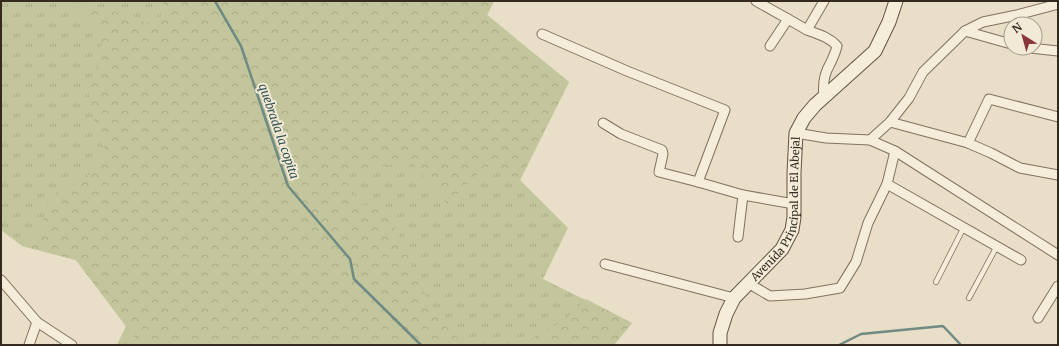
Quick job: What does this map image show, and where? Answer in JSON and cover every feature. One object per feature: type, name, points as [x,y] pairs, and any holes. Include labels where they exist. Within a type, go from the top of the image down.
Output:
[{"type":"main road","name":"Avenida Principal de El Abejal","points":[[720,345],[720,333],[726,314],[734,298],[782,249],[792,230],[796,133],[804,118],[815,105],[875,51],[889,22],[896,1]]},
{"type":"street","points":[[756,1],[807,30],[824,36],[833,41],[837,46],[834,56],[826,71],[822,88],[824,98]]},
{"type":"street","points":[[807,30],[824,1]]},
{"type":"street","points":[[870,140],[890,122],[909,98],[923,72],[965,31],[983,22],[1058,4]]},
{"type":"street","points":[[770,46],[788,19]]},
{"type":"street","points":[[965,31],[1003,42]]},
{"type":"street","points":[[542,34],[627,71],[725,110],[698,182]]},
{"type":"street","points":[[1043,49],[1058,51]]},
{"type":"street","points":[[968,144],[989,99],[1058,117]]},
{"type":"street","points":[[890,122],[968,144],[992,153],[1020,168],[1058,175]]},
{"type":"street","points":[[603,123],[621,134],[662,150],[663,154],[659,172],[743,195],[794,204]]},
{"type":"street","points":[[796,133],[826,138],[870,140],[895,151],[1058,255]]},
{"type":"street","points":[[748,283],[770,296],[805,294],[840,288],[856,262],[868,223],[887,184],[895,151]]},
{"type":"street","points":[[887,184],[1021,260]]},
{"type":"street","points":[[738,237],[743,195]]},
{"type":"street","points":[[605,264],[734,298]]},
{"type":"street","points":[[1,280],[37,322],[72,345]]},
{"type":"street","points":[[1038,318],[1058,286]]},
{"type":"street","points":[[29,345],[37,322]]},
{"type":"lane","points":[[936,282],[964,227]]},
{"type":"lane","points":[[969,298],[997,246]]},
{"type":"green space","points":[[1,1],[494,1],[487,15],[569,82],[520,180],[568,228],[543,279],[632,323],[614,345],[117,345],[126,326],[76,260],[22,246],[1,230]]},
{"type":"green space","points":[[65,1],[82,5],[102,7],[139,21],[159,24],[163,1],[494,1],[487,15],[569,82],[520,180],[489,164],[447,204],[412,163],[343,170],[359,204],[387,209],[433,313],[466,345],[140,345],[76,260],[22,246],[38,234],[45,215],[49,196],[85,180],[96,165],[104,148],[97,131],[89,95],[92,76],[100,59],[102,37],[92,22]]},
{"type":"green space","points":[[586,299],[632,323],[614,345],[523,345],[541,332],[558,324],[573,313]]},
{"type":"waterway","name":"quebrada la copita","points":[[215,1],[241,46],[288,186],[350,259],[354,279],[421,345]]},
{"type":"waterway","name":"quebrada la copita","points":[[839,345],[861,334],[943,326],[961,345]]}]
